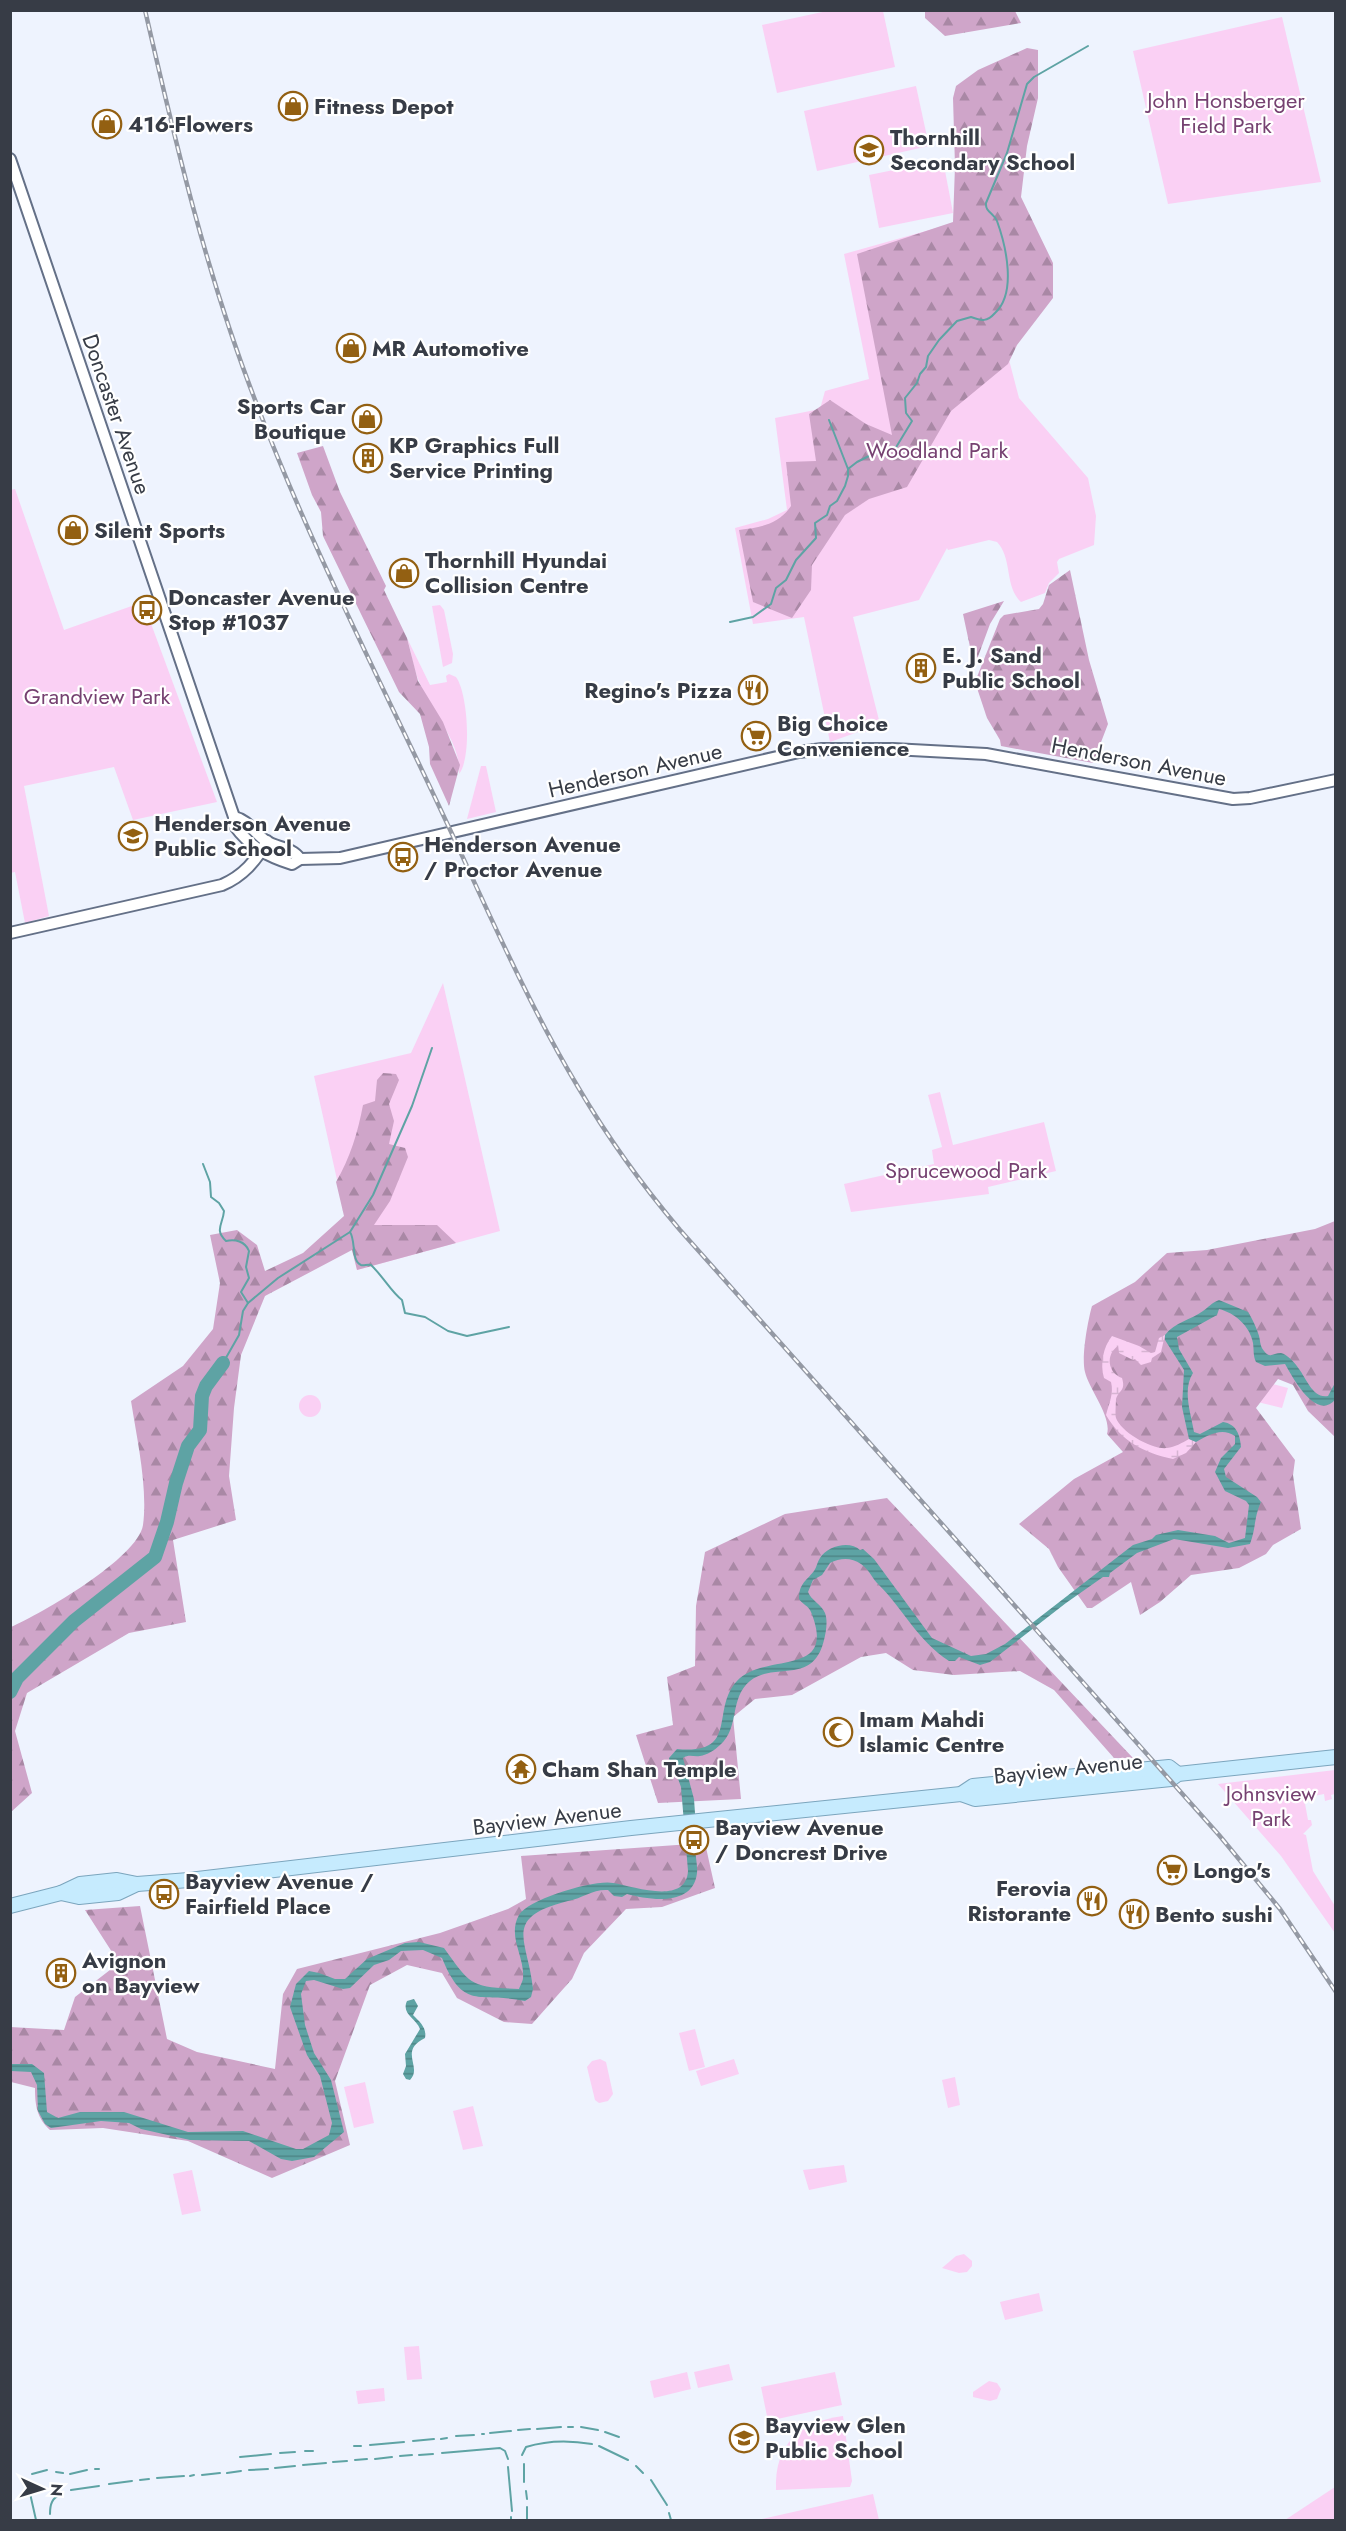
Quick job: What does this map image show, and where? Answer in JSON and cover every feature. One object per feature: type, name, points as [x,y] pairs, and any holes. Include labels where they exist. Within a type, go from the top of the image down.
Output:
[{"type":"main road","name":"Bayview Avenue","points":[[10,1906],[61,1893],[80,1884],[120,1880],[137,1884],[396,1857],[702,1821],[961,1794],[973,1786],[1169,1767],[1178,1774],[1335,1757]]},
{"type":"street","name":"Doncaster Avenue","points":[[10,159],[234,817],[234,825],[248,844],[261,852]]},
{"type":"street","name":"Henderson Avenue","points":[[261,852],[292,864],[300,859],[340,858],[799,752],[822,749],[893,749],[986,754],[1233,799],[1263,796],[1335,780]]},
{"type":"street","points":[[234,817],[243,819],[267,841],[295,852],[300,859]]},
{"type":"street","points":[[10,933],[222,885],[238,877],[261,852],[267,841]]},
{"type":"green space","points":[[827,11],[883,11],[895,67],[777,93],[762,25]]},
{"type":"green space","points":[[925,11],[1015,11],[1021,23],[945,36],[925,18]]},
{"type":"green space","name":"John Honsberger Field Park","points":[[1282,17],[1321,182],[1168,204],[1133,51]]},
{"type":"green space","points":[[1027,48],[1038,50],[1038,98],[1027,146],[1021,197],[1053,263],[1053,298],[1017,345],[1008,364],[951,411],[907,487],[869,499],[845,515],[812,565],[811,590],[792,618],[753,602],[739,530],[775,521],[791,506],[786,462],[816,461],[809,414],[830,400],[866,424],[892,435],[857,254],[953,222],[955,166],[953,98],[956,86],[978,70]]},
{"type":"green space","points":[[916,86],[929,146],[817,171],[804,111]]},
{"type":"green space","points":[[943,160],[953,213],[879,228],[869,175]]},
{"type":"green space","name":"Woodland Park","points":[[972,218],[1019,398],[1088,478],[1096,516],[1094,545],[1059,559],[1057,562],[1059,573],[1049,583],[1045,593],[1021,602],[1012,588],[1005,556],[997,542],[989,540],[948,550],[947,548],[919,600],[853,617],[882,732],[858,732],[830,742],[804,617],[753,624],[735,528],[768,519],[787,510],[775,418],[820,409],[825,391],[869,379],[844,254]]},
{"type":"green space","points":[[323,446],[340,492],[386,586],[384,590],[407,638],[418,681],[443,722],[460,765],[449,806],[430,764],[429,747],[420,714],[399,692],[323,536],[321,512],[312,495],[297,453]]},
{"type":"green space","name":"Grandview Park","points":[[15,489],[64,630],[143,602],[217,802],[133,820],[114,767],[24,786],[49,916],[25,923],[15,872],[10,873],[10,490]]},
{"type":"green space","points":[[1070,570],[1089,660],[1108,724],[1093,763],[1001,746],[987,718],[975,682],[1000,619],[1004,615],[1039,609],[1049,585]]},
{"type":"green space","points":[[1004,601],[990,624],[976,662],[973,661],[963,614]]},
{"type":"green space","points":[[440,605],[444,610],[453,654],[452,663],[443,667],[432,606]]},
{"type":"green space","points":[[407,638],[430,685],[447,682],[446,676],[449,674],[456,677],[460,685],[466,711],[467,740],[466,754],[459,774],[459,762],[455,750],[418,679]]},
{"type":"green space","points":[[481,766],[486,766],[496,812],[467,819]]},
{"type":"green space","points":[[443,983],[500,1231],[357,1270],[314,1076],[411,1053]]},
{"type":"green space","points":[[383,1073],[396,1074],[399,1080],[389,1104],[394,1121],[389,1144],[405,1148],[408,1157],[390,1201],[374,1225],[437,1225],[456,1243],[357,1270],[352,1250],[265,1296],[241,1355],[234,1408],[229,1476],[236,1520],[173,1540],[186,1622],[129,1633],[27,1693],[15,1731],[32,1793],[11,1812],[11,1627],[86,1584],[124,1553],[137,1538],[143,1525],[144,1495],[131,1401],[183,1366],[213,1329],[220,1283],[210,1235],[237,1230],[257,1245],[265,1271],[303,1253],[344,1216],[336,1182],[353,1145],[363,1105],[375,1101],[377,1080]]},
{"type":"green space","name":"Sprucewood Park","points":[[940,1092],[953,1145],[1044,1122],[1056,1171],[988,1187],[989,1194],[851,1212],[844,1184],[934,1164],[932,1150],[942,1147],[928,1095]]},
{"type":"green space","points":[[1335,1221],[1335,1437],[1308,1411],[1293,1385],[1278,1379],[1256,1408],[1295,1460],[1293,1475],[1301,1529],[1273,1545],[1266,1554],[1239,1568],[1191,1575],[1160,1602],[1140,1615],[1131,1582],[1092,1608],[1087,1608],[1058,1567],[1049,1549],[1019,1524],[1074,1479],[1123,1452],[1107,1434],[1108,1427],[1103,1411],[1085,1372],[1084,1348],[1092,1306],[1135,1282],[1167,1253],[1207,1250],[1315,1229]]},
{"type":"green space","points":[[1165,1335],[1161,1352],[1152,1358],[1151,1362],[1141,1365],[1135,1359],[1119,1353],[1118,1346],[1111,1354],[1110,1364],[1123,1382],[1123,1388],[1116,1399],[1116,1418],[1124,1429],[1146,1443],[1161,1448],[1173,1447],[1189,1439],[1196,1442],[1186,1453],[1173,1459],[1152,1453],[1134,1444],[1112,1424],[1106,1415],[1112,1386],[1111,1382],[1104,1378],[1102,1367],[1104,1350],[1112,1336],[1151,1353],[1155,1352],[1159,1338]]},
{"type":"green space","points":[[1247,1377],[1288,1388],[1282,1408],[1241,1398]]},
{"type":"green space","points":[[310,1395],[318,1398],[321,1406],[318,1414],[310,1417],[302,1414],[299,1406],[302,1398]]},
{"type":"green space","points":[[887,1498],[1133,1758],[1114,1758],[1054,1690],[1020,1671],[954,1675],[913,1670],[886,1653],[861,1657],[792,1695],[755,1699],[733,1717],[741,1799],[658,1803],[636,1735],[673,1725],[667,1677],[695,1666],[696,1606],[705,1552],[785,1514]]},
{"type":"green space","name":"Johnsview Park","points":[[1335,1770],[1335,1794],[1331,1795],[1332,1799],[1325,1801],[1324,1794],[1304,1798],[1308,1820],[1311,1820],[1312,1825],[1303,1834],[1306,1835],[1313,1871],[1335,1906],[1335,1933],[1281,1856],[1218,1784]]},
{"type":"green space","points":[[705,1843],[715,1888],[662,1907],[626,1909],[584,1953],[572,1979],[532,2024],[504,2022],[457,1998],[442,1973],[407,1965],[370,1985],[335,2081],[350,2145],[272,2178],[188,2141],[103,2128],[50,2130],[42,2121],[38,2111],[35,2088],[11,2082],[10,2027],[64,2030],[75,1997],[119,1963],[85,1910],[140,1906],[167,2039],[197,2052],[275,2069],[283,1994],[297,1969],[440,1933],[508,1909],[526,1899],[521,1856]]},
{"type":"green space","points":[[695,2029],[705,2067],[689,2071],[679,2033]]},
{"type":"green space","points":[[600,2059],[606,2062],[613,2094],[608,2101],[599,2103],[595,2100],[587,2067],[592,2061]]},
{"type":"green space","points":[[734,2059],[739,2074],[701,2086],[696,2071]]},
{"type":"green space","points":[[955,2077],[960,2105],[948,2108],[942,2080]]},
{"type":"green space","points":[[365,2082],[374,2123],[354,2128],[344,2087]]},
{"type":"green space","points":[[473,2106],[483,2146],[463,2150],[453,2111]]},
{"type":"green space","points":[[844,2165],[847,2182],[809,2190],[803,2170]]},
{"type":"green space","points":[[192,2170],[201,2211],[182,2215],[173,2174]]},
{"type":"green space","points":[[964,2254],[972,2261],[972,2266],[967,2272],[959,2273],[942,2268],[956,2256]]},
{"type":"green space","points":[[1039,2293],[1043,2311],[1005,2320],[1000,2302]]},
{"type":"green space","points":[[419,2346],[422,2379],[407,2380],[404,2347]]},
{"type":"green space","points":[[729,2364],[733,2380],[698,2388],[694,2372]]},
{"type":"green space","points":[[687,2372],[691,2389],[654,2398],[650,2381]]},
{"type":"green space","points":[[835,2372],[842,2405],[768,2421],[761,2387]]},
{"type":"green space","points":[[989,2381],[997,2383],[1001,2389],[997,2399],[990,2401],[973,2397],[973,2392]]},
{"type":"green space","points":[[384,2388],[385,2401],[358,2404],[356,2391]]},
{"type":"green space","points":[[843,2416],[852,2481],[850,2487],[776,2490],[780,2460],[785,2448],[793,2438],[814,2424]]},
{"type":"green space","points":[[1335,2487],[1335,2520],[1285,2520]]},
{"type":"green space","points":[[873,2494],[879,2520],[757,2520]]},
{"type":"shaded area","points":[[1219,1300],[1248,1312],[1264,1351],[1268,1355],[1281,1353],[1289,1357],[1310,1387],[1318,1394],[1328,1396],[1335,1383],[1335,1400],[1328,1405],[1313,1402],[1299,1387],[1285,1364],[1265,1366],[1256,1362],[1249,1331],[1236,1317],[1219,1309],[1217,1315],[1177,1337],[1179,1349],[1193,1373],[1188,1394],[1194,1432],[1200,1434],[1223,1422],[1234,1427],[1240,1438],[1241,1447],[1224,1469],[1226,1477],[1261,1502],[1250,1544],[1228,1548],[1174,1539],[1137,1553],[1110,1573],[1109,1577],[1103,1577],[1066,1603],[990,1662],[980,1665],[959,1657],[955,1661],[949,1661],[938,1653],[919,1634],[861,1564],[846,1559],[830,1563],[822,1575],[813,1580],[808,1592],[826,1616],[824,1640],[819,1654],[811,1663],[802,1668],[760,1675],[750,1681],[739,1696],[733,1722],[726,1738],[708,1753],[683,1758],[694,1799],[697,1841],[695,1849],[697,1873],[694,1884],[688,1891],[679,1896],[658,1899],[627,1894],[622,1897],[614,1896],[608,1890],[603,1890],[547,1908],[534,1915],[526,1923],[524,1933],[533,1989],[531,1997],[525,2001],[474,1996],[466,1993],[450,1975],[442,1958],[423,1950],[401,1951],[389,1960],[374,1965],[350,1988],[343,1989],[314,1980],[306,1981],[301,1994],[305,2025],[314,2053],[331,2080],[344,2132],[314,2157],[292,2161],[281,2159],[249,2141],[190,2140],[141,2129],[129,2123],[101,2121],[51,2128],[45,2124],[38,2111],[37,2085],[31,2072],[11,2071],[10,2064],[32,2064],[44,2073],[47,2112],[58,2118],[80,2112],[124,2112],[188,2132],[243,2131],[296,2149],[303,2149],[329,2135],[332,2123],[320,2076],[307,2055],[290,2007],[296,1984],[309,1971],[335,1979],[345,1979],[367,1959],[405,1943],[419,1942],[444,1948],[460,1970],[474,1982],[491,1987],[519,1989],[523,1979],[523,1970],[515,1931],[519,1915],[525,1909],[548,1897],[592,1884],[613,1883],[657,1891],[678,1888],[685,1882],[688,1871],[681,1787],[677,1776],[672,1773],[669,1758],[677,1749],[697,1749],[709,1745],[717,1738],[729,1692],[737,1681],[749,1672],[807,1655],[815,1647],[817,1633],[811,1612],[799,1599],[799,1594],[801,1586],[828,1550],[845,1545],[863,1549],[874,1559],[932,1638],[971,1656],[986,1654],[1005,1644],[1133,1545],[1152,1539],[1156,1535],[1178,1530],[1215,1536],[1229,1543],[1245,1538],[1249,1505],[1246,1501],[1225,1491],[1215,1472],[1221,1458],[1235,1444],[1235,1436],[1220,1432],[1196,1442],[1189,1439],[1182,1407],[1184,1370],[1165,1340],[1165,1335],[1173,1327]]},
{"type":"shaded area","points":[[414,1999],[418,2006],[413,2015],[422,2025],[425,2038],[413,2048],[414,2070],[410,2080],[406,2079],[403,2074],[406,2066],[405,2054],[420,2029],[407,2013],[406,2005],[407,2001]]},
{"type":"waterway","points":[[848,469],[875,453],[895,449],[912,421],[906,413],[905,398],[917,383],[926,367],[928,356],[939,340],[957,321],[971,317],[987,319],[1002,304],[1008,282],[1004,243],[997,221],[986,203],[1007,153],[1027,84],[1034,77],[1088,46]]},
{"type":"waterway","points":[[730,622],[753,617],[771,604],[776,588],[786,580],[796,560],[816,538],[815,523],[827,515],[830,506],[837,501],[845,486],[848,469],[829,420]]},
{"type":"waterway","points":[[248,1303],[278,1278],[350,1232],[373,1195],[412,1106],[432,1048]]},
{"type":"waterway","points":[[203,1164],[210,1182],[211,1197],[224,1211],[220,1234],[226,1241],[233,1240],[245,1245],[249,1251],[246,1267],[249,1278],[241,1292],[248,1303],[243,1311],[239,1335],[223,1363]]},
{"type":"waterway","points":[[350,1232],[358,1263],[371,1265],[375,1269],[402,1300],[405,1313],[425,1317],[448,1331],[467,1336],[509,1327]]},
{"type":"waterway","points":[[10,1692],[17,1678],[74,1621],[155,1557],[188,1446],[200,1430],[202,1396],[206,1386],[223,1363]]},
{"type":"waterway","points":[[537,2429],[561,2427]]},
{"type":"waterway","points":[[568,2427],[573,2427]]},
{"type":"waterway","points":[[581,2427],[598,2430]]},
{"type":"waterway","points":[[518,2430],[530,2429]]},
{"type":"waterway","points":[[490,2433],[511,2431]]},
{"type":"waterway","points":[[605,2432],[619,2437]]},
{"type":"waterway","points":[[456,2436],[474,2435]]},
{"type":"waterway","points":[[441,2439],[447,2438]]},
{"type":"waterway","points":[[413,2441],[434,2439]]},
{"type":"waterway","points":[[522,2455],[526,2447],[542,2443],[567,2441],[592,2444]]},
{"type":"waterway","points":[[370,2445],[404,2442]]},
{"type":"waterway","points":[[354,2446],[361,2446]]},
{"type":"waterway","points":[[599,2446],[628,2460]]},
{"type":"waterway","points":[[442,2453],[500,2448],[505,2451],[508,2459]]},
{"type":"waterway","points":[[305,2451],[313,2451]]},
{"type":"waterway","points":[[280,2453],[295,2452]]},
{"type":"waterway","points":[[240,2457],[271,2454]]},
{"type":"waterway","points":[[419,2455],[433,2454]]},
{"type":"waterway","points":[[400,2456],[412,2455]]},
{"type":"waterway","points":[[375,2459],[392,2457]]},
{"type":"waterway","points":[[355,2460],[367,2459]]},
{"type":"waterway","points":[[333,2462],[347,2461]]},
{"type":"waterway","points":[[303,2465],[326,2463]]},
{"type":"waterway","points":[[524,2464],[524,2482]]},
{"type":"waterway","points":[[275,2468],[295,2466]]},
{"type":"waterway","points":[[636,2466],[643,2473]]},
{"type":"waterway","points":[[508,2467],[512,2511]]},
{"type":"waterway","points":[[249,2470],[268,2469]]},
{"type":"waterway","points":[[32,2474],[47,2470]]},
{"type":"waterway","points":[[70,2474],[87,2470]]},
{"type":"waterway","points":[[227,2473],[241,2471]]},
{"type":"waterway","points":[[56,2472],[63,2473]]},
{"type":"waterway","points":[[202,2475],[220,2473]]},
{"type":"waterway","points":[[190,2476],[194,2475]]},
{"type":"waterway","points":[[157,2478],[184,2476]]},
{"type":"waterway","points":[[140,2480],[149,2479]]},
{"type":"waterway","points":[[27,2480],[36,2520]]},
{"type":"waterway","points":[[651,2480],[667,2505]]},
{"type":"waterway","points":[[109,2484],[132,2481]]},
{"type":"waterway","points":[[71,2490],[99,2486]]},
{"type":"waterway","points":[[526,2491],[527,2499]]},
{"type":"waterway","points":[[50,2514],[52,2502],[61,2494]]},
{"type":"waterway","points":[[527,2507],[527,2520]]},
{"type":"waterway","points":[[669,2513],[671,2520]]},
{"type":"railway","points":[[145,10],[181,161],[208,259],[239,357],[277,456],[298,507],[505,947],[558,1053],[578,1087],[626,1161],[680,1230],[1219,1835],[1280,1909],[1336,1992]]},
{"type":"place","name":"Fitness Depot","points":[[293,106]]},
{"type":"place","name":"416-Flowers","points":[[107,124]]},
{"type":"place","name":"Thornhill Secondary School","points":[[869,150]]},
{"type":"place","name":"MR Automotive","points":[[351,348]]},
{"type":"place","name":"Sports Car Boutique","points":[[367,419]]},
{"type":"place","name":"KP Graphics Full Service Printing","points":[[368,458]]},
{"type":"place","name":"Silent Sports","points":[[73,530]]},
{"type":"place","name":"Thornhill Hyundai Collision Centre","points":[[404,573]]},
{"type":"place","name":"Doncaster Avenue Stop #1037","points":[[147,610]]},
{"type":"place","name":"E. J. Sand Public School","points":[[921,668]]},
{"type":"place","name":"Regino's Pizza","points":[[753,690]]},
{"type":"place","name":"Big Choice Convenience","points":[[756,736]]},
{"type":"place","name":"Henderson Avenue Public School","points":[[133,836]]},
{"type":"place","name":"Henderson Avenue / Proctor Avenue","points":[[403,857]]},
{"type":"place","name":"Imam Mahdi Islamic Centre","points":[[838,1732]]},
{"type":"place","name":"Cham Shan Temple","points":[[521,1769]]},
{"type":"place","name":"Bayview Avenue / Doncrest Drive","points":[[694,1840]]},
{"type":"place","name":"Longo's","points":[[1172,1870]]},
{"type":"place","name":"Bayview Avenue / Fairfield Place","points":[[164,1894]]},
{"type":"place","name":"Ferovia Ristorante","points":[[1092,1901]]},
{"type":"place","name":"Bento sushi","points":[[1134,1914]]},
{"type":"place","name":"Avignon on Bayview","points":[[61,1973]]},
{"type":"place","name":"Bayview Glen Public School","points":[[744,2438]]}]
